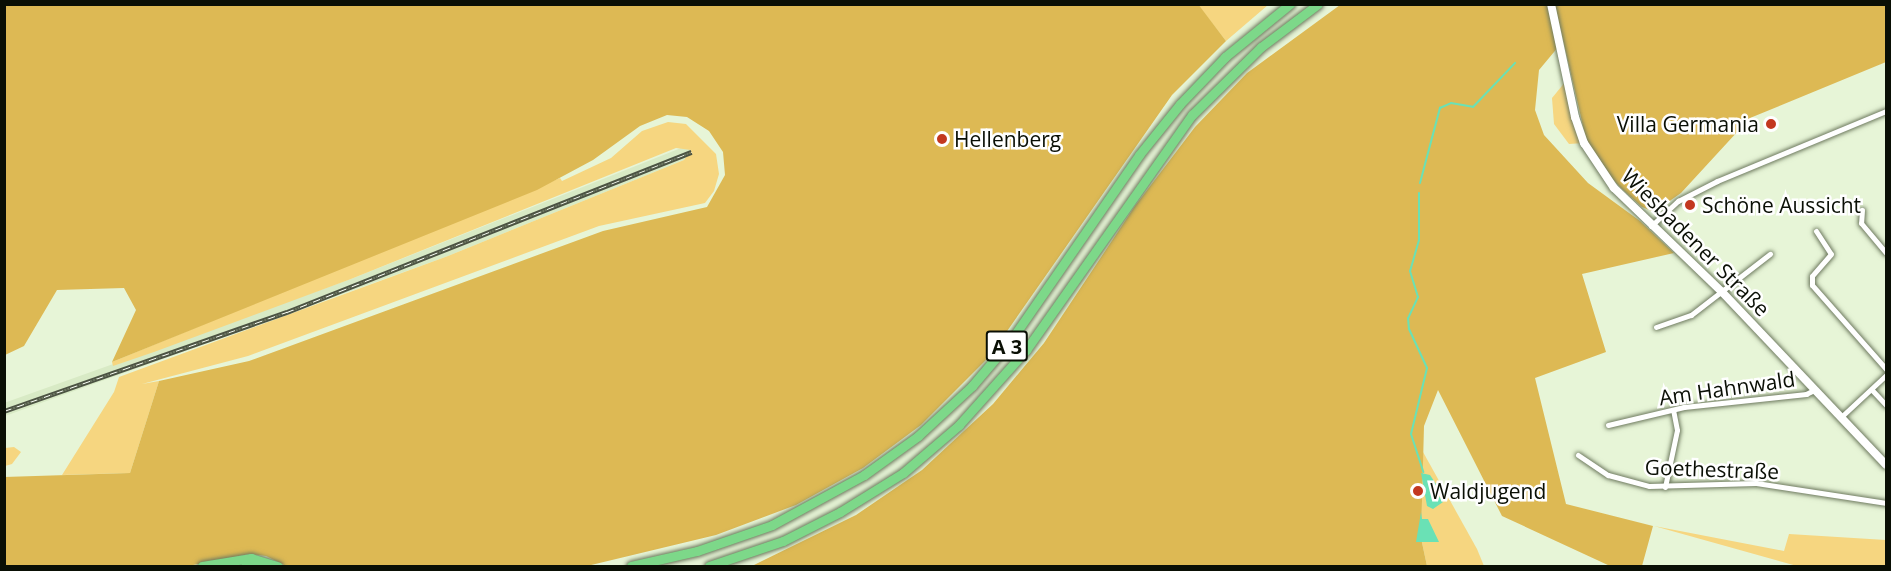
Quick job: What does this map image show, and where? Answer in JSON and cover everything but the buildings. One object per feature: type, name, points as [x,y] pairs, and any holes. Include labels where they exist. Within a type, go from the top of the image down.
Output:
[{"type":"highway","name":"A 3","points":[[631,567],[697,551],[772,525],[864,475],[918,436],[972,386],[1011,340],[1139,156],[1180,104],[1234,49],[1290,4]]},
{"type":"highway","name":"A 3","points":[[710,567],[783,541],[840,512],[903,472],[959,425],[1026,350],[1192,115],[1253,54],[1318,4]]},
{"type":"highway","points":[[202,567],[260,559],[278,567]]},
{"type":"highway","points":[[240,560],[260,567]]},
{"type":"main road","name":"Wiesbadener Straße","points":[[1551,4],[1561,62],[1584,143],[1614,188],[1722,292],[1887,465]]},
{"type":"street","points":[[1651,226],[1678,201],[1718,181],[1887,111]]},
{"type":"street","points":[[1862,210],[1859,219],[1887,253]]},
{"type":"street","points":[[1816,231],[1831,254],[1812,276],[1812,285],[1887,369]]},
{"type":"street","points":[[1656,327],[1691,315],[1770,255]]},
{"type":"street","points":[[1841,417],[1887,375]]},
{"type":"street","name":"Am Hahnwald","points":[[1608,425],[1673,410],[1806,394],[1814,390]]},
{"type":"street","points":[[1872,390],[1887,405]]},
{"type":"street","points":[[1665,487],[1677,430],[1673,410]]},
{"type":"street","name":"Goethestraße","points":[[1578,455],[1608,475],[1665,487],[1756,483],[1887,503]]},
{"type":"shaded area","points":[[1198,4],[1226,41],[1172,95],[989,357],[921,425],[863,468],[796,505],[716,535],[587,566],[286,566],[266,556],[249,554],[188,566],[5,566],[4,477],[130,473],[159,381],[249,361],[603,231],[707,207],[725,175],[723,152],[709,131],[687,117],[667,115],[640,126],[593,160],[537,190],[112,362],[136,310],[124,288],[57,290],[24,346],[5,355],[5,5]]},
{"type":"shaded area","points":[[1198,5],[1268,5],[1226,41]]},
{"type":"shaded area","points":[[1340,5],[1551,5],[1559,46],[1539,70],[1535,110],[1544,135],[1588,183],[1640,221],[1674,253],[1582,274],[1606,352],[1535,378],[1566,504],[1653,526],[1642,566],[1610,566],[1502,516],[1438,390],[1424,426],[1421,538],[1427,566],[752,566],[856,515],[922,470],[993,404],[1044,343],[1135,206],[1195,127],[1247,73]]},
{"type":"shaded area","points":[[1555,5],[1886,5],[1886,62],[1750,118],[1681,193],[1654,212],[1642,207],[1620,187],[1598,163],[1586,139]]},
{"type":"shaded area","points":[[1566,81],[1584,143],[1569,144],[1554,124],[1552,98]]},
{"type":"shaded area","points":[[668,122],[686,124],[716,154],[719,174],[714,191],[705,203],[599,226],[248,356],[142,384],[159,381],[130,473],[62,475],[114,392],[119,377],[448,256],[684,160],[691,150],[676,148],[351,279],[154,352],[113,366],[112,362],[560,178],[562,181],[611,158],[642,131]]},
{"type":"shaded area","points":[[686,146],[692,152],[684,160],[448,256],[5,416],[4,403],[351,279]]},
{"type":"shaded area","points":[[14,447],[21,452],[12,464],[5,466],[5,448]]},
{"type":"shaded area","points":[[1423,452],[1477,549],[1484,566],[1427,566],[1421,538]]},
{"type":"shaded area","points":[[1421,473],[1430,475],[1438,487],[1436,492],[1443,502],[1433,509],[1427,506]]},
{"type":"shaded area","points":[[1421,512],[1422,519],[1428,519],[1439,542],[1416,542]]},
{"type":"shaded area","points":[[1654,526],[1784,551],[1789,534],[1886,540],[1886,566],[1797,566]]},
{"type":"waterway","points":[[1420,183],[1440,108],[1451,103],[1473,107],[1515,63]]},
{"type":"waterway","points":[[1419,193],[1419,240],[1410,271],[1418,297],[1408,318],[1409,329],[1427,368],[1411,434],[1423,472]]},
{"type":"railway","points":[[4,411],[287,312],[692,152]]},
{"type":"place","name":"Villa Germania","points":[[1771,124]]},
{"type":"place","name":"Hellenberg","points":[[942,139]]},
{"type":"place","name":"Schöne Aussicht","points":[[1690,205]]},
{"type":"place","name":"Waldjugend","points":[[1418,491]]}]
